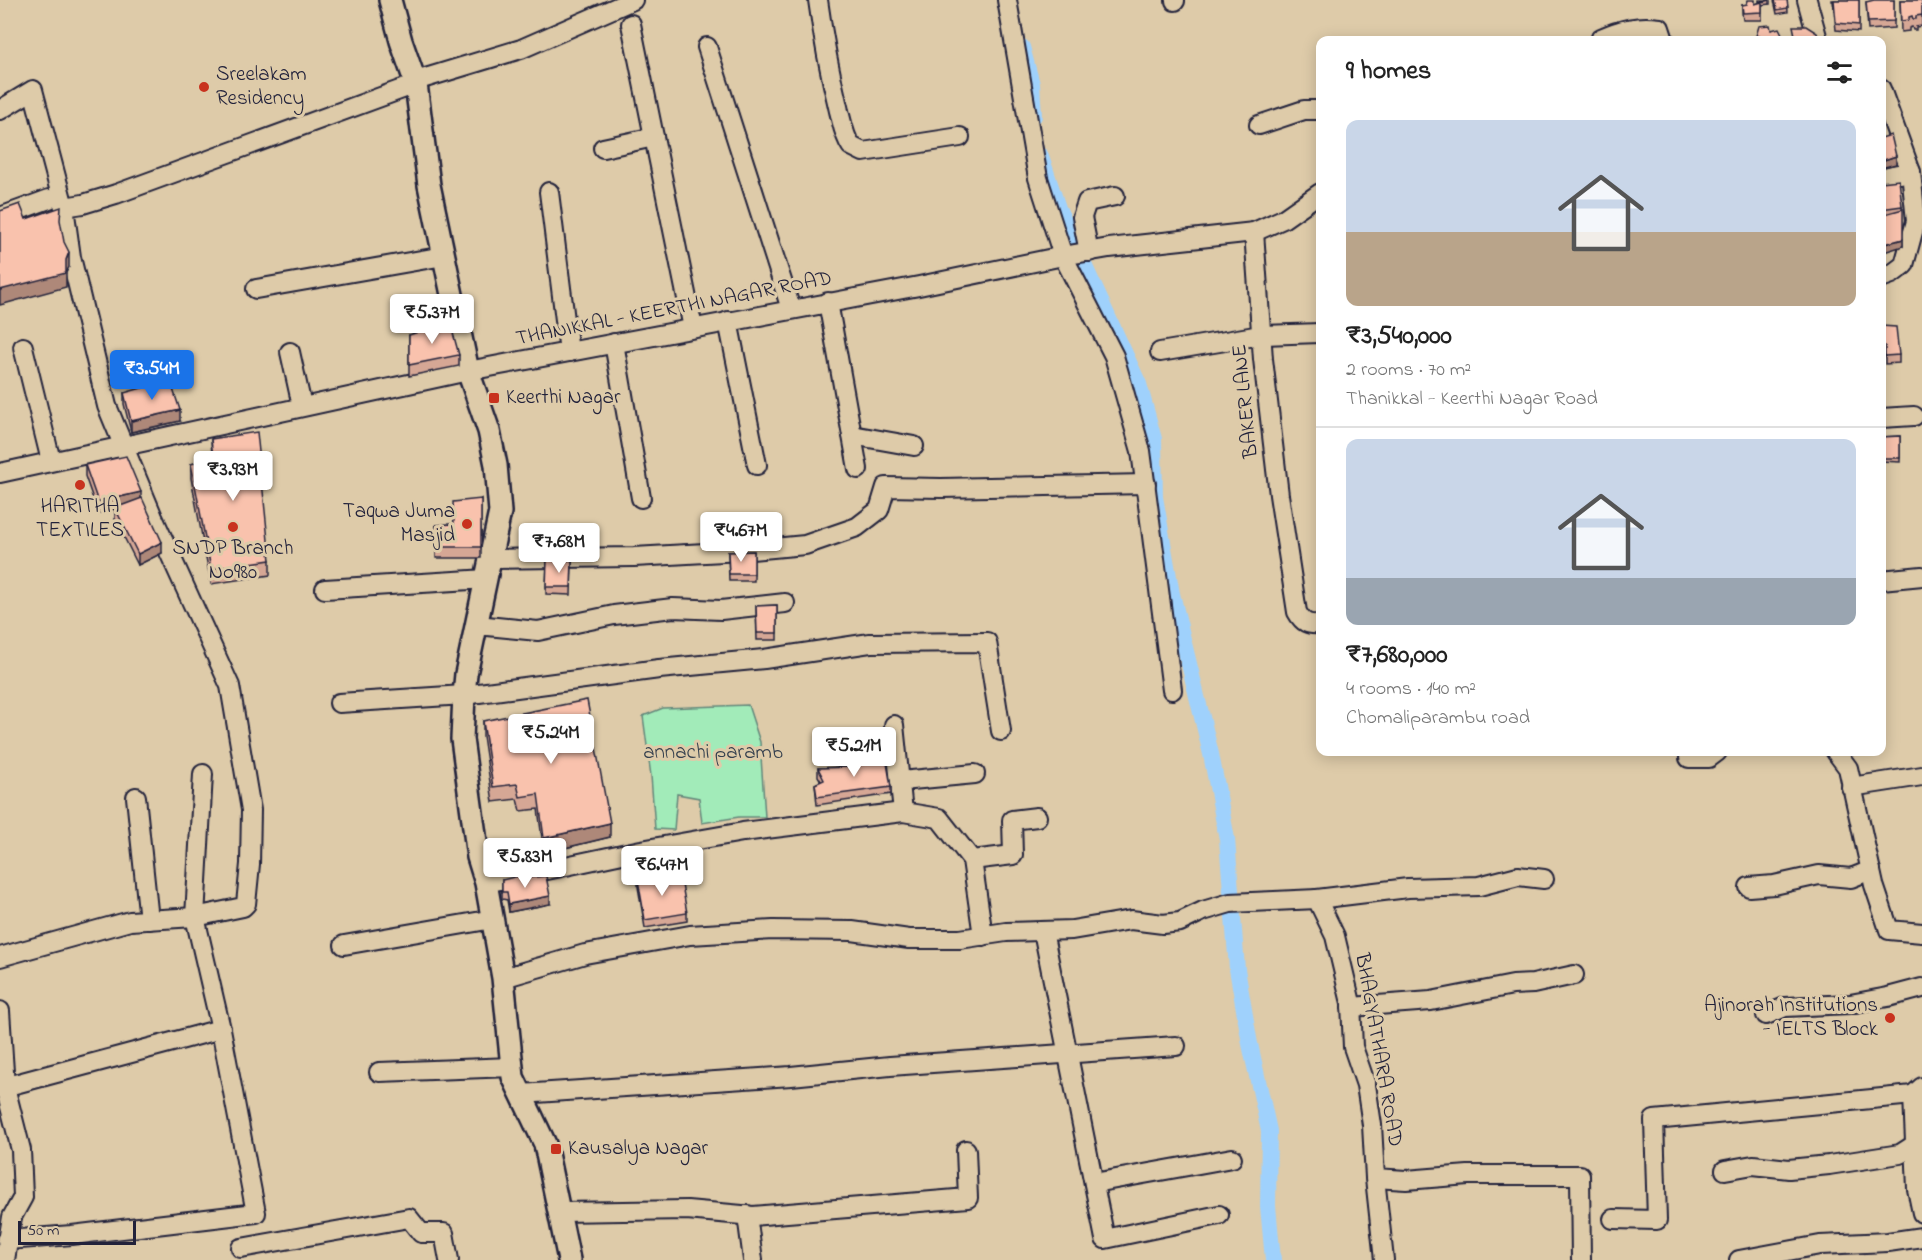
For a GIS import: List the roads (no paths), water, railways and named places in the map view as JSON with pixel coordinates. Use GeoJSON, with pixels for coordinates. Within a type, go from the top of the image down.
{"type":"FeatureCollection","features":[{"type":"Feature","properties":{"kind":"street"},"geometry":{"type":"LineString","coordinates":[[390,0],[416,84],[429,186],[468,371],[489,431],[496,465],[500,512],[464,695],[462,739],[478,857],[486,884],[503,978],[513,1077],[545,1144],[569,1260]]}},
{"type":"Feature","properties":{"kind":"street"},"geometry":{"type":"LineString","coordinates":[[0,217],[57,203],[83,204],[116,194],[422,80],[521,50],[633,0]]}},
{"type":"Feature","properties":{"kind":"street"},"geometry":{"type":"LineString","coordinates":[[818,0],[832,83],[845,133],[851,146],[863,152],[960,137]]}},
{"type":"Feature","properties":{"kind":"street"},"geometry":{"type":"LineString","coordinates":[[1007,0],[1038,178],[1076,254],[1114,356],[1141,450],[1172,690]]}},
{"type":"Feature","properties":{"kind":"street"},"geometry":{"type":"LineString","coordinates":[[1807,0],[1817,36]]}},
{"type":"Feature","properties":{"kind":"street"},"geometry":{"type":"LineString","coordinates":[[631,24],[693,328]]}},
{"type":"Feature","properties":{"kind":"street"},"geometry":{"type":"LineString","coordinates":[[1605,36],[1621,29],[1647,26],[1660,28],[1663,36]]}},
{"type":"Feature","properties":{"kind":"street"},"geometry":{"type":"LineString","coordinates":[[707,47],[791,309]]}},
{"type":"Feature","properties":{"kind":"street"},"geometry":{"type":"LineString","coordinates":[[0,110],[33,90],[57,203],[107,406],[153,517],[230,686],[251,810],[250,864],[245,906],[195,917],[117,923],[0,957]]}},
{"type":"Feature","properties":{"kind":"street"},"geometry":{"type":"LineString","coordinates":[[1886,103],[1911,172],[1916,221],[1904,265],[1886,276]]}},
{"type":"Feature","properties":{"kind":"street"},"geometry":{"type":"LineString","coordinates":[[1259,125],[1304,110],[1316,110]]}},
{"type":"Feature","properties":{"kind":"street"},"geometry":{"type":"LineString","coordinates":[[603,148],[654,137]]}},
{"type":"Feature","properties":{"kind":"street"},"geometry":{"type":"LineString","coordinates":[[1886,176],[1911,172]]}},
{"type":"Feature","properties":{"kind":"street"},"geometry":{"type":"LineString","coordinates":[[549,192],[569,352]]}},
{"type":"Feature","properties":{"kind":"street"},"geometry":{"type":"LineString","coordinates":[[1076,254],[1086,202],[1115,196]]}},
{"type":"Feature","properties":{"kind":"street"},"geometry":{"type":"LineString","coordinates":[[1254,232],[1283,219],[1316,196]]}},
{"type":"Feature","properties":{"kind":"street","name":"THANIKKAL - KEERTHI NAGAR ROAD"},"geometry":{"type":"LineString","coordinates":[[0,472],[468,371],[1076,254],[1109,248],[1254,232]]}},
{"type":"Feature","properties":{"kind":"street","name":"BAKER LANE"},"geometry":{"type":"LineString","coordinates":[[1254,232],[1261,335],[1279,495],[1297,612],[1301,620],[1308,625],[1316,624]]}},
{"type":"Feature","properties":{"kind":"street"},"geometry":{"type":"LineString","coordinates":[[256,289],[444,256]]}},
{"type":"Feature","properties":{"kind":"street"},"geometry":{"type":"LineString","coordinates":[[828,302],[858,469]]}},
{"type":"Feature","properties":{"kind":"street"},"geometry":{"type":"LineString","coordinates":[[728,321],[757,465]]}},
{"type":"Feature","properties":{"kind":"street"},"geometry":{"type":"LineString","coordinates":[[1160,352],[1261,335],[1316,333]]}},
{"type":"Feature","properties":{"kind":"street"},"geometry":{"type":"LineString","coordinates":[[614,343],[640,498]]}},
{"type":"Feature","properties":{"kind":"street"},"geometry":{"type":"LineString","coordinates":[[23,347],[51,461]]}},
{"type":"Feature","properties":{"kind":"street"},"geometry":{"type":"LineString","coordinates":[[290,352],[302,406]]}},
{"type":"Feature","properties":{"kind":"street"},"geometry":{"type":"LineString","coordinates":[[1886,418],[1914,416]]}},
{"type":"Feature","properties":{"kind":"street"},"geometry":{"type":"LineString","coordinates":[[852,435],[914,446]]}},
{"type":"Feature","properties":{"kind":"street"},"geometry":{"type":"LineString","coordinates":[[325,590],[489,569],[634,556],[741,551],[805,545],[857,527],[879,510],[886,487],[1146,484]]}},
{"type":"Feature","properties":{"kind":"street"},"geometry":{"type":"LineString","coordinates":[[1886,580],[1922,576]]}},
{"type":"Feature","properties":{"kind":"street"},"geometry":{"type":"LineString","coordinates":[[477,626],[538,631],[637,612],[673,608],[721,610],[785,603]]}},
{"type":"Feature","properties":{"kind":"street"},"geometry":{"type":"LineString","coordinates":[[339,703],[464,695],[626,673],[764,659],[870,643],[987,642],[1001,731]]}},
{"type":"Feature","properties":{"kind":"street"},"geometry":{"type":"LineString","coordinates":[[894,725],[903,812]]}},
{"type":"Feature","properties":{"kind":"street"},"geometry":{"type":"LineString","coordinates":[[1689,758],[1712,756]]}},
{"type":"Feature","properties":{"kind":"street"},"geometry":{"type":"LineString","coordinates":[[1839,756],[1848,768],[1871,870],[1889,930],[1922,933]]}},
{"type":"Feature","properties":{"kind":"street"},"geometry":{"type":"LineString","coordinates":[[8,1240],[72,1235],[256,1213],[221,1029],[195,917],[203,774]]}},
{"type":"Feature","properties":{"kind":"street"},"geometry":{"type":"LineString","coordinates":[[901,781],[975,774]]}},
{"type":"Feature","properties":{"kind":"street"},"geometry":{"type":"LineString","coordinates":[[1851,787],[1922,776]]}},
{"type":"Feature","properties":{"kind":"street"},"geometry":{"type":"LineString","coordinates":[[136,797],[148,920]]}},
{"type":"Feature","properties":{"kind":"street"},"geometry":{"type":"LineString","coordinates":[[486,884],[652,848],[754,831],[903,812],[939,818],[972,860],[983,936]]}},
{"type":"Feature","properties":{"kind":"street"},"geometry":{"type":"LineString","coordinates":[[972,860],[1013,855],[1012,820],[1037,817]]}},
{"type":"Feature","properties":{"kind":"street"},"geometry":{"type":"LineString","coordinates":[[1749,887],[1774,885],[1819,875],[1851,878],[1871,870]]}},
{"type":"Feature","properties":{"kind":"street"},"geometry":{"type":"LineString","coordinates":[[503,978],[585,954],[690,935],[773,930],[852,931],[909,939],[960,939],[1006,932],[1072,930],[1131,920],[1163,924],[1180,922],[1203,911],[1230,903],[1317,899],[1408,888],[1479,886],[1518,876],[1544,879]]}},
{"type":"Feature","properties":{"kind":"street","name":"BHAGYATHARA ROAD"},"geometry":{"type":"LineString","coordinates":[[1317,899],[1335,936],[1351,1008],[1353,1047],[1366,1085],[1372,1125],[1384,1260]]}},
{"type":"Feature","properties":{"kind":"street"},"geometry":{"type":"LineString","coordinates":[[344,945],[492,919]]}},
{"type":"Feature","properties":{"kind":"street"},"geometry":{"type":"LineString","coordinates":[[1043,931],[1105,1239],[1219,1215]]}},
{"type":"Feature","properties":{"kind":"street"},"geometry":{"type":"LineString","coordinates":[[1351,1008],[1431,1002],[1513,984],[1533,984],[1574,975]]}},
{"type":"Feature","properties":{"kind":"street"},"geometry":{"type":"LineString","coordinates":[[1766,1015],[1785,1007],[1850,1004],[1922,988]]}},
{"type":"Feature","properties":{"kind":"street"},"geometry":{"type":"LineString","coordinates":[[0,1011],[3,1087],[21,1150],[23,1197],[12,1217],[5,1260]]}},
{"type":"Feature","properties":{"kind":"street"},"geometry":{"type":"LineString","coordinates":[[3,1087],[221,1029]]}},
{"type":"Feature","properties":{"kind":"street"},"geometry":{"type":"LineString","coordinates":[[521,1094],[1176,1046]]}},
{"type":"Feature","properties":{"kind":"street"},"geometry":{"type":"LineString","coordinates":[[379,1072],[512,1067]]}},
{"type":"Feature","properties":{"kind":"street"},"geometry":{"type":"LineString","coordinates":[[1613,1219],[1657,1220],[1654,1120],[1917,1091],[1914,1145],[1917,1189],[1922,1213]]}},
{"type":"Feature","properties":{"kind":"street"},"geometry":{"type":"LineString","coordinates":[[1725,1170],[1753,1166],[1790,1169],[1829,1166],[1900,1154],[1914,1145]]}},
{"type":"Feature","properties":{"kind":"street"},"geometry":{"type":"LineString","coordinates":[[560,1212],[687,1210],[747,1215],[968,1198],[966,1150]]}},
{"type":"Feature","properties":{"kind":"street"},"geometry":{"type":"LineString","coordinates":[[1094,1183],[1233,1158]]}},
{"type":"Feature","properties":{"kind":"street"},"geometry":{"type":"LineString","coordinates":[[1375,1178],[1406,1180],[1477,1175],[1580,1175],[1581,1260]]}},
{"type":"Feature","properties":{"kind":"street"},"geometry":{"type":"LineString","coordinates":[[747,1215],[753,1260]]}},
{"type":"Feature","properties":{"kind":"street"},"geometry":{"type":"LineString","coordinates":[[234,1216],[242,1254],[409,1218],[421,1233],[444,1233],[449,1260]]}},
{"type":"Feature","properties":{"kind":"street"},"geometry":{"type":"LineString","coordinates":[[1739,1260],[1820,1245],[1888,1242],[1922,1237]]}},
{"type":"Feature","properties":{"kind":"waterway"},"geometry":{"type":"LineString","coordinates":[[1022,47],[1032,84],[1034,116]]}},
{"type":"Feature","properties":{"kind":"waterway"},"geometry":{"type":"LineString","coordinates":[[1041,156],[1058,208],[1139,384],[1154,439],[1155,497],[1172,594],[1211,754],[1227,839],[1237,969],[1269,1131],[1268,1206],[1273,1260]]}},
{"type":"Feature","properties":{"kind":"place","name":"Sreelakam Residency"},"geometry":{"type":"Point","coordinates":[204,87]}},
{"type":"Feature","properties":{"kind":"place","name":"Keerthi Nagar"},"geometry":{"type":"Point","coordinates":[494,398]}},
{"type":"Feature","properties":{"kind":"place","name":"HARITHA TEXTILES"},"geometry":{"type":"Point","coordinates":[80,485]}},
{"type":"Feature","properties":{"kind":"place","name":"Taqwa Juma Masjid"},"geometry":{"type":"Point","coordinates":[467,524]}},
{"type":"Feature","properties":{"kind":"place","name":"SNDP Branch No980"},"geometry":{"type":"Point","coordinates":[233,527]}},
{"type":"Feature","properties":{"kind":"place","name":"Ajinorah Institutions - IELTS Block"},"geometry":{"type":"Point","coordinates":[1890,1018]}},
{"type":"Feature","properties":{"kind":"place","name":"Kausalya Nagar"},"geometry":{"type":"Point","coordinates":[556,1149]}},
{"type":"Feature","properties":{"kind":"park label","name":"annachi paramb"},"geometry":{"type":"Point","coordinates":[713,753]}}]}
